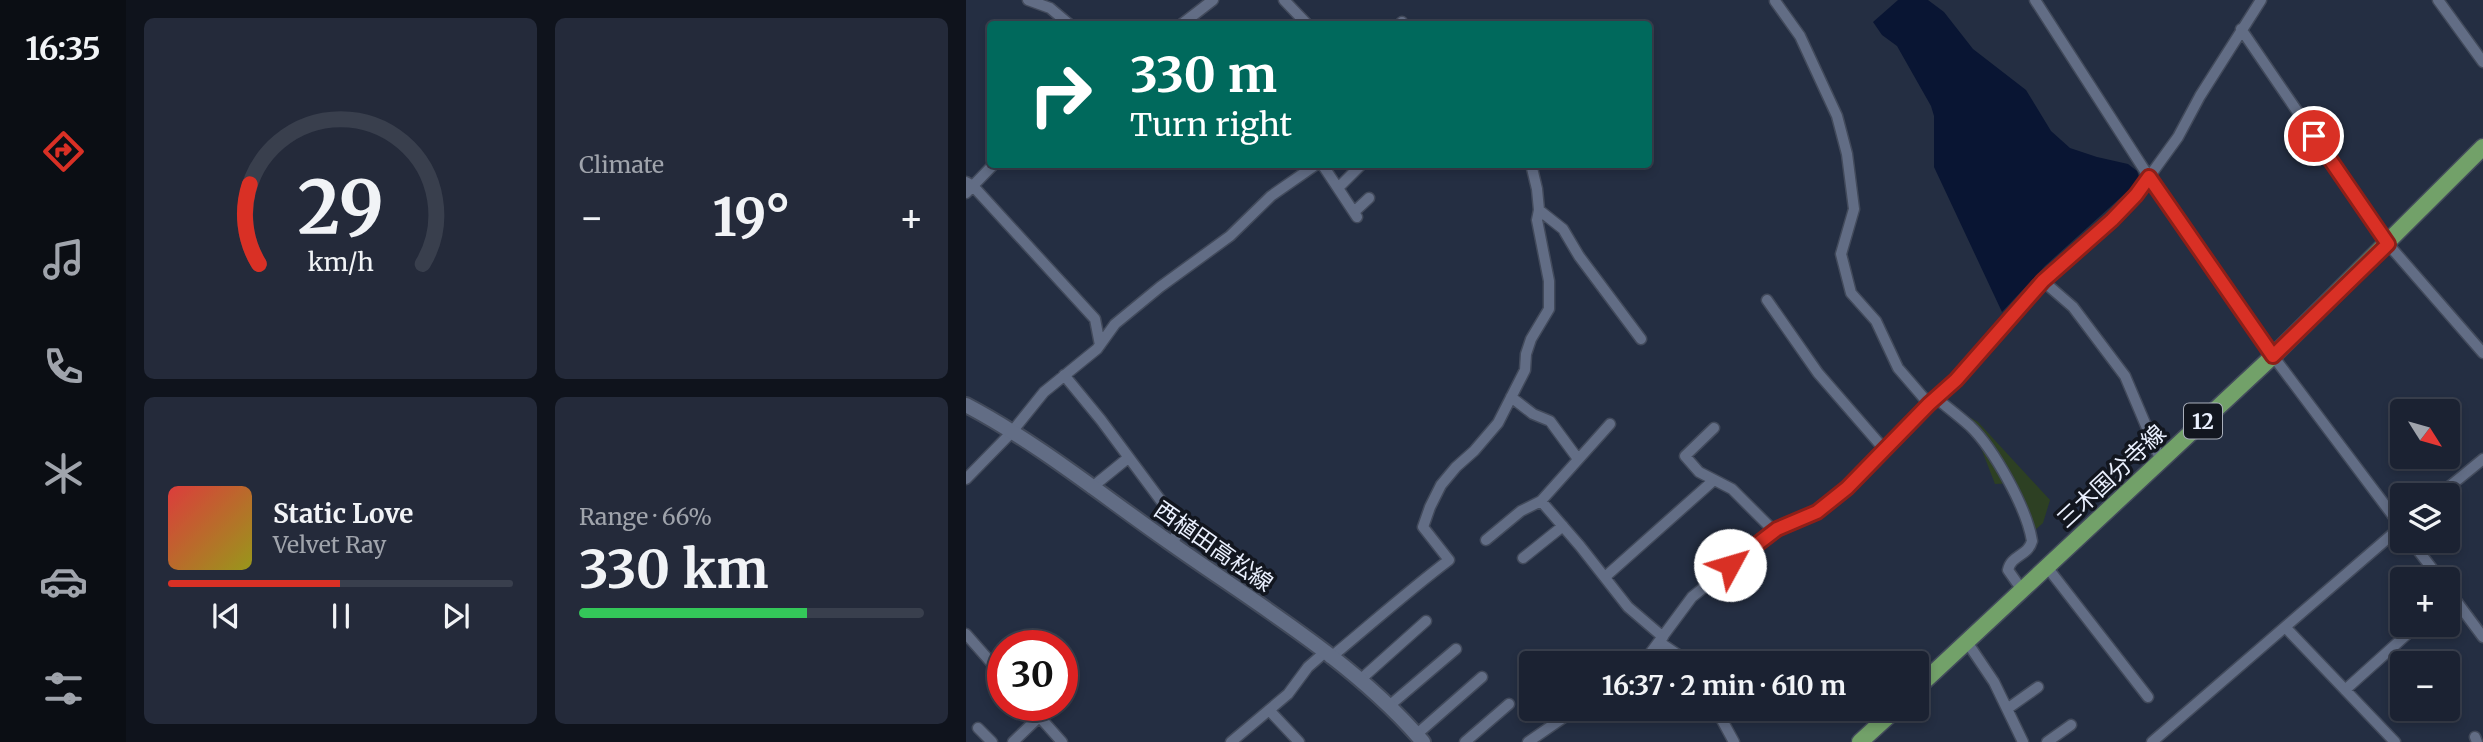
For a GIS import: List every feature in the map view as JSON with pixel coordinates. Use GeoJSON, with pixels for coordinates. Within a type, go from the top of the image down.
{"type":"FeatureCollection","features":[{"type":"Feature","properties":{"kind":"main road","name":"三木国分寺線"},"geometry":{"type":"LineString","coordinates":[[1929,677],[2273,356],[2483,147]]}},
{"type":"Feature","properties":{"kind":"main road","name":"西植田高松線"},"geometry":{"type":"LineString","coordinates":[[966,405],[1091,488],[1327,655],[1360,680],[1420,738]]}},
{"type":"Feature","properties":{"kind":"main road"},"geometry":{"type":"LineString","coordinates":[[1860,742],[1882,721]]}},
{"type":"Feature","properties":{"kind":"street"},"geometry":{"type":"LineString","coordinates":[[1028,0],[1050,8],[1065,21]]}},
{"type":"Feature","properties":{"kind":"street"},"geometry":{"type":"LineString","coordinates":[[1186,21],[1213,0]]}},
{"type":"Feature","properties":{"kind":"street"},"geometry":{"type":"LineString","coordinates":[[1284,0],[1304,21]]}},
{"type":"Feature","properties":{"kind":"street"},"geometry":{"type":"LineString","coordinates":[[2035,0],[2149,177],[2273,356],[2390,511]]}},
{"type":"Feature","properties":{"kind":"street"},"geometry":{"type":"LineString","coordinates":[[1652,651],[1692,597],[1774,531],[1817,512],[1847,488],[1956,380],[2043,281],[2136,195],[2178,137],[2200,96],[2261,0]]}},
{"type":"Feature","properties":{"kind":"street"},"geometry":{"type":"LineString","coordinates":[[2438,0],[2483,62]]}},
{"type":"Feature","properties":{"kind":"street"},"geometry":{"type":"LineString","coordinates":[[1775,1],[1800,36],[1837,116],[1847,154],[1854,209],[1841,254],[1851,293],[1876,321],[1898,368],[1933,401],[1971,427],[1988,448],[2022,508],[2032,541],[2026,553],[2009,564],[2008,570],[2022,590]]}},
{"type":"Feature","properties":{"kind":"street"},"geometry":{"type":"LineString","coordinates":[[2241,29],[2388,244],[2483,353]]}},
{"type":"Feature","properties":{"kind":"street"},"geometry":{"type":"LineString","coordinates":[[990,168],[968,187],[1095,319],[1115,324]]}},
{"type":"Feature","properties":{"kind":"street"},"geometry":{"type":"LineString","coordinates":[[966,479],[1011,433],[1044,392],[1100,345],[1115,324],[1230,236],[1271,196],[1314,168]]}},
{"type":"Feature","properties":{"kind":"street"},"geometry":{"type":"LineString","coordinates":[[1323,168],[1355,215],[1369,198]]}},
{"type":"Feature","properties":{"kind":"street"},"geometry":{"type":"LineString","coordinates":[[1338,188],[1358,168]]}},
{"type":"Feature","properties":{"kind":"street"},"geometry":{"type":"LineString","coordinates":[[1231,742],[1288,694],[1308,667],[1391,608],[1405,593],[1449,561],[1423,527],[1430,507],[1441,485],[1455,467],[1474,451],[1498,423],[1525,370],[1531,339],[1549,309],[1549,281],[1537,220],[1539,210],[1532,168]]}},
{"type":"Feature","properties":{"kind":"street"},"geometry":{"type":"LineString","coordinates":[[1539,210],[1563,229],[1579,256],[1641,339]]}},
{"type":"Feature","properties":{"kind":"street"},"geometry":{"type":"LineString","coordinates":[[2043,281],[2073,307],[2125,376],[2161,461]]}},
{"type":"Feature","properties":{"kind":"street"},"geometry":{"type":"LineString","coordinates":[[1767,300],[1818,373],[1884,449]]}},
{"type":"Feature","properties":{"kind":"street"},"geometry":{"type":"LineString","coordinates":[[1095,319],[1100,345]]}},
{"type":"Feature","properties":{"kind":"street"},"geometry":{"type":"LineString","coordinates":[[1063,375],[1101,420],[1179,525],[1173,545]]}},
{"type":"Feature","properties":{"kind":"street"},"geometry":{"type":"LineString","coordinates":[[1511,397],[1533,414],[1550,421],[1578,459]]}},
{"type":"Feature","properties":{"kind":"street"},"geometry":{"type":"LineString","coordinates":[[1486,540],[1521,511],[1541,501],[1610,424]]}},
{"type":"Feature","properties":{"kind":"street"},"geometry":{"type":"LineString","coordinates":[[1714,428],[1685,456],[1699,472],[1732,489],[1774,531]]}},
{"type":"Feature","properties":{"kind":"street"},"geometry":{"type":"LineString","coordinates":[[1091,488],[1128,458]]}},
{"type":"Feature","properties":{"kind":"street"},"geometry":{"type":"LineString","coordinates":[[2453,483],[2483,458]]}},
{"type":"Feature","properties":{"kind":"street"},"geometry":{"type":"LineString","coordinates":[[1605,578],[1714,480]]}},
{"type":"Feature","properties":{"kind":"street"},"geometry":{"type":"LineString","coordinates":[[1541,501],[1628,607],[1676,651]]}},
{"type":"Feature","properties":{"kind":"street"},"geometry":{"type":"LineString","coordinates":[[1523,558],[1563,526]]}},
{"type":"Feature","properties":{"kind":"street"},"geometry":{"type":"LineString","coordinates":[[2152,742],[2390,537]]}},
{"type":"Feature","properties":{"kind":"street"},"geometry":{"type":"LineString","coordinates":[[2420,553],[2431,567]]}},
{"type":"Feature","properties":{"kind":"street"},"geometry":{"type":"LineString","coordinates":[[2047,567],[2148,697]]}},
{"type":"Feature","properties":{"kind":"street"},"geometry":{"type":"LineString","coordinates":[[2460,606],[2483,637]]}},
{"type":"Feature","properties":{"kind":"street"},"geometry":{"type":"LineString","coordinates":[[1360,680],[1426,621]]}},
{"type":"Feature","properties":{"kind":"street"},"geometry":{"type":"LineString","coordinates":[[2286,628],[2395,742]]}},
{"type":"Feature","properties":{"kind":"street"},"geometry":{"type":"LineString","coordinates":[[966,634],[987,658]]}},
{"type":"Feature","properties":{"kind":"street"},"geometry":{"type":"LineString","coordinates":[[2345,690],[2404,637]]}},
{"type":"Feature","properties":{"kind":"street"},"geometry":{"type":"LineString","coordinates":[[1967,642],[1994,682],[2023,742]]}},
{"type":"Feature","properties":{"kind":"street"},"geometry":{"type":"LineString","coordinates":[[1389,706],[1456,649]]}},
{"type":"Feature","properties":{"kind":"street"},"geometry":{"type":"LineString","coordinates":[[1420,738],[1482,677]]}},
{"type":"Feature","properties":{"kind":"street"},"geometry":{"type":"LineString","coordinates":[[2007,709],[2038,687]]}},
{"type":"Feature","properties":{"kind":"street"},"geometry":{"type":"LineString","coordinates":[[1465,742],[1509,704]]}},
{"type":"Feature","properties":{"kind":"street"},"geometry":{"type":"LineString","coordinates":[[1269,710],[1299,742]]}},
{"type":"Feature","properties":{"kind":"street"},"geometry":{"type":"LineString","coordinates":[[1013,742],[1035,721]]}},
{"type":"Feature","properties":{"kind":"street"},"geometry":{"type":"LineString","coordinates":[[1043,721],[1062,742]]}},
{"type":"Feature","properties":{"kind":"street"},"geometry":{"type":"LineString","coordinates":[[1528,742],[1559,721]]}},
{"type":"Feature","properties":{"kind":"street"},"geometry":{"type":"LineString","coordinates":[[1723,721],[1734,742]]}},
{"type":"Feature","properties":{"kind":"street"},"geometry":{"type":"LineString","coordinates":[[2048,742],[2071,725]]}},
{"type":"Feature","properties":{"kind":"street"},"geometry":{"type":"LineString","coordinates":[[978,728],[992,742]]}},
{"type":"Feature","properties":{"kind":"green space"},"geometry":{"type":"Polygon","coordinates":[[[1950,406],[1978,422],[2050,500],[2043,523],[2034,531],[2013,483],[1995,484],[1978,440],[1960,424],[1950,406]]]}},
{"type":"Feature","properties":{"kind":"water"},"geometry":{"type":"Polygon","coordinates":[[[1898,0],[1928,0],[1944,12],[1973,49],[2026,90],[2051,131],[2070,148],[2128,164],[2137,171],[2140,180],[2045,266],[2002,312],[1934,167],[1934,116],[1931,106],[1897,46],[1882,35],[1873,22],[1898,0]]]}},
{"type":"Feature","properties":{"kind":"route"},"geometry":{"type":"LineString","coordinates":[[1730,565],[1777,529],[1817,512],[1847,488],[1956,380],[2043,281],[2112,220],[2149,177],[2273,356],[2388,244],[2314,136]]}}]}
